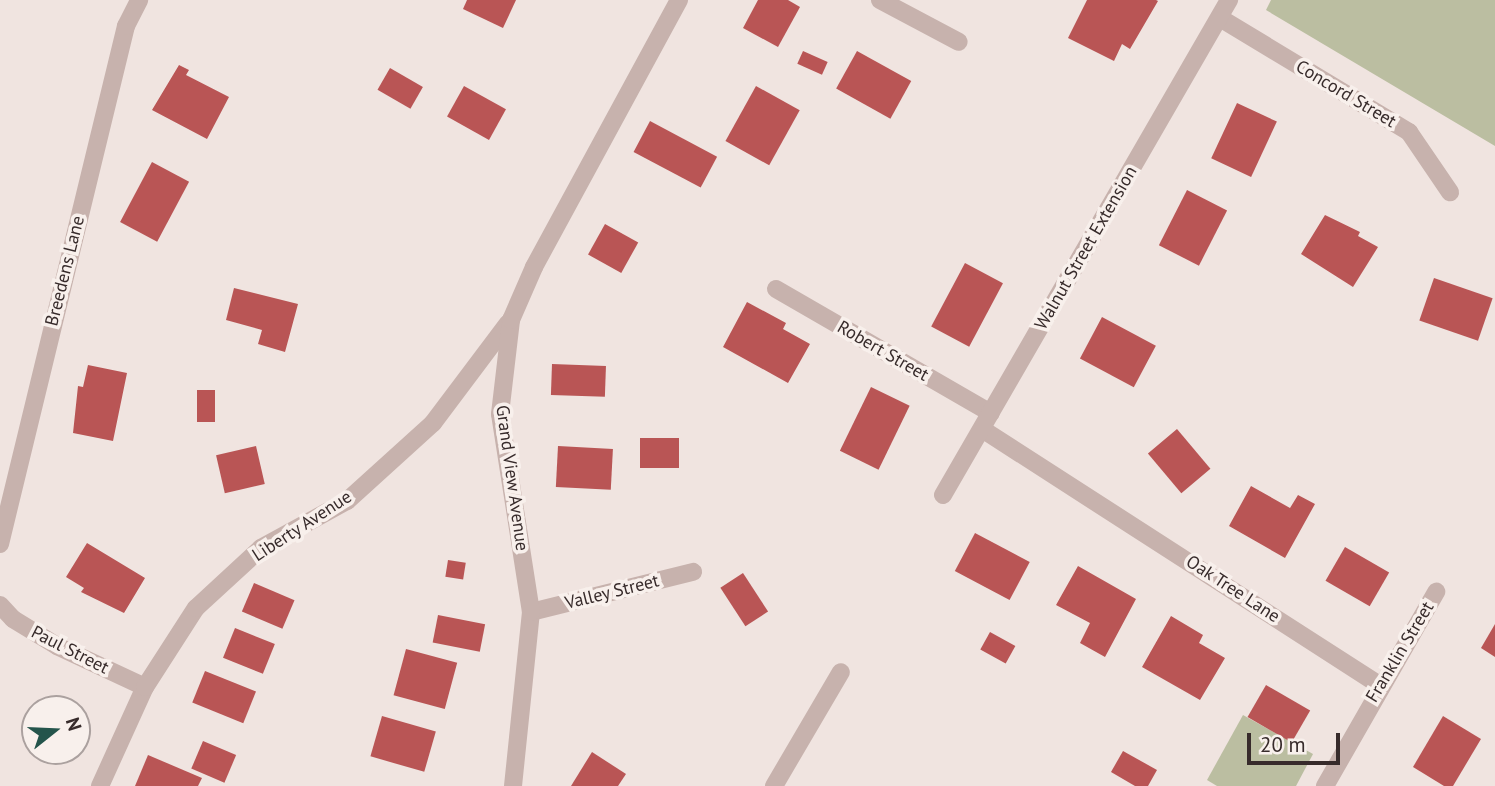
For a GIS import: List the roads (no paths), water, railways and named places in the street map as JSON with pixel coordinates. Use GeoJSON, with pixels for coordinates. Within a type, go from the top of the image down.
{"type":"FeatureCollection","features":[{"type":"Feature","properties":{"kind":"street","name":"Breedens Lane"},"geometry":{"type":"LineString","coordinates":[[0,544],[126,26],[139,0]]}},
{"type":"Feature","properties":{"kind":"street","name":"Grand View Avenue"},"geometry":{"type":"LineString","coordinates":[[513,786],[531,612],[500,414],[510,320],[534,267],[679,0]]}},
{"type":"Feature","properties":{"kind":"street"},"geometry":{"type":"LineString","coordinates":[[880,0],[959,41]]}},
{"type":"Feature","properties":{"kind":"street","name":"Walnut Street Extension"},"geometry":{"type":"LineString","coordinates":[[943,495],[1229,0]]}},
{"type":"Feature","properties":{"kind":"street","name":"Concord Street"},"geometry":{"type":"LineString","coordinates":[[1220,18],[1409,132],[1450,192]]}},
{"type":"Feature","properties":{"kind":"street","name":"Robert Street"},"geometry":{"type":"LineString","coordinates":[[776,289],[986,421],[1026,457]]}},
{"type":"Feature","properties":{"kind":"street","name":"Liberty Avenue"},"geometry":{"type":"LineString","coordinates":[[100,786],[145,687],[196,608],[261,548],[347,500],[423,432],[510,320]]}},
{"type":"Feature","properties":{"kind":"street","name":"Oak Tree Lane"},"geometry":{"type":"LineString","coordinates":[[1026,457],[1088,494],[1379,685]]}},
{"type":"Feature","properties":{"kind":"street","name":"Valley Street"},"geometry":{"type":"LineString","coordinates":[[531,612],[693,572]]}},
{"type":"Feature","properties":{"kind":"street","name":"Franklin Street"},"geometry":{"type":"LineString","coordinates":[[1325,786],[1379,685],[1436,592]]}},
{"type":"Feature","properties":{"kind":"street","name":"Paul Street"},"geometry":{"type":"LineString","coordinates":[[0,606],[13,619],[57,646],[145,687]]}},
{"type":"Feature","properties":{"kind":"street"},"geometry":{"type":"LineString","coordinates":[[774,786],[841,672]]}}]}
